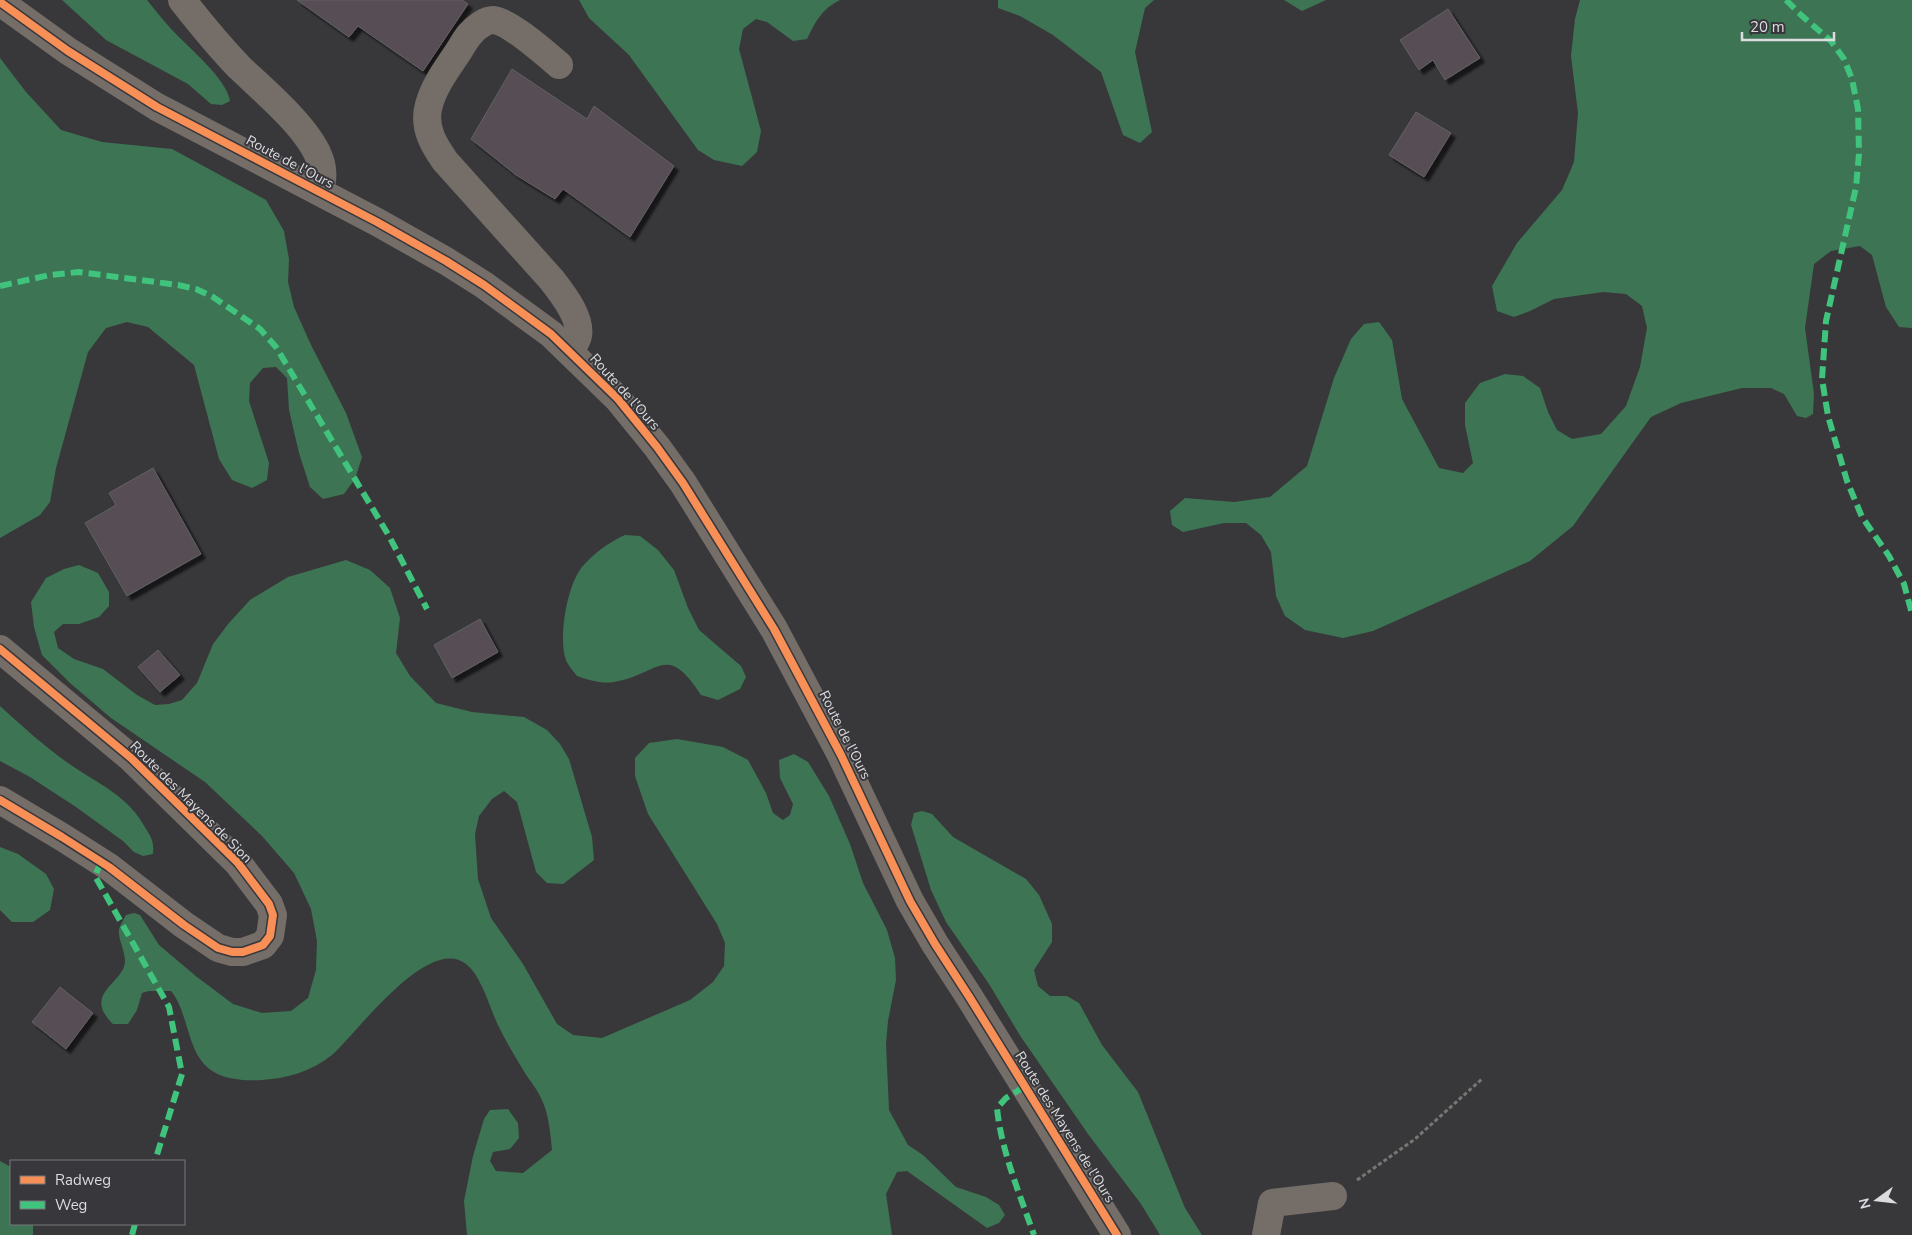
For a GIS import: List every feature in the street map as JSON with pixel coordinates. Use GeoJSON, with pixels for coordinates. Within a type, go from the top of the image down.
{"type":"FeatureCollection","features":[{"type":"Feature","properties":{"kind":"street"},"geometry":{"type":"LineString","coordinates":[[182,0],[222,49],[304,132],[318,154],[322,166],[323,176],[320,192]]}},
{"type":"Feature","properties":{"kind":"street","name":"Route de l'Ours"},"geometry":{"type":"LineString","coordinates":[[0,2],[68,52],[125,88],[181,120],[377,222],[446,261],[508,302],[568,350],[618,399],[657,447],[703,513],[796,668],[842,755],[910,901],[991,1033]]}},
{"type":"Feature","properties":{"kind":"street"},"geometry":{"type":"LineString","coordinates":[[559,64],[503,23],[493,20],[483,23],[471,32],[435,88],[428,109],[427,122],[431,139],[445,161],[551,279],[566,299],[580,328],[577,341],[568,350]]}},
{"type":"Feature","properties":{"kind":"street","name":"Route des Mayens de Sion"},"geometry":{"type":"LineString","coordinates":[[0,649],[132,758],[238,863],[269,904],[273,915],[270,936],[263,944],[243,952],[232,952],[218,948],[191,930],[109,867],[0,800]]}},
{"type":"Feature","properties":{"kind":"street","name":"Route des Mayens de l'Ours"},"geometry":{"type":"LineString","coordinates":[[991,1033],[1116,1235]]}},
{"type":"Feature","properties":{"kind":"street"},"geometry":{"type":"LineString","coordinates":[[1266,1235],[1272,1204],[1334,1196]]}},
{"type":"Feature","properties":{"kind":"path"},"geometry":{"type":"LineString","coordinates":[[1334,1196],[1415,1139],[1483,1078]]}},
{"type":"Feature","properties":{"kind":"green space"},"geometry":{"type":"Polygon","coordinates":[[[62,0],[147,0],[172,30],[215,73],[227,92],[230,101],[222,105],[211,104],[188,84],[106,40],[62,0]]]}},
{"type":"Feature","properties":{"kind":"green space"},"geometry":{"type":"Polygon","coordinates":[[[579,0],[840,0],[820,16],[807,39],[793,41],[767,22],[756,19],[743,29],[739,49],[761,131],[757,152],[742,166],[714,160],[698,150],[629,55],[589,18],[579,0]]]}},
{"type":"Feature","properties":{"kind":"green space"},"geometry":{"type":"Polygon","coordinates":[[[998,0],[1154,0],[1145,8],[1135,52],[1152,132],[1140,143],[1123,135],[1101,72],[1053,35],[1020,16],[998,8],[998,0]]]}},
{"type":"Feature","properties":{"kind":"green space"},"geometry":{"type":"Polygon","coordinates":[[[1284,0],[1326,0],[1302,11],[1284,0]]]}},
{"type":"Feature","properties":{"kind":"green space"},"geometry":{"type":"Polygon","coordinates":[[[1580,0],[1912,0],[1912,328],[1899,327],[1886,307],[1872,255],[1860,246],[1831,251],[1814,264],[1805,328],[1814,394],[1813,414],[1806,418],[1797,416],[1784,394],[1771,388],[1742,388],[1681,403],[1651,417],[1573,526],[1530,561],[1373,631],[1343,638],[1305,630],[1285,616],[1276,596],[1271,552],[1261,535],[1246,523],[1224,523],[1183,532],[1172,525],[1170,511],[1185,498],[1234,502],[1270,497],[1307,466],[1334,378],[1351,339],[1364,324],[1379,322],[1392,340],[1402,399],[1439,468],[1463,473],[1473,463],[1465,425],[1465,403],[1480,383],[1505,374],[1523,376],[1540,388],[1548,412],[1557,430],[1572,439],[1601,434],[1626,406],[1640,367],[1647,328],[1642,306],[1626,294],[1603,292],[1554,299],[1514,317],[1497,311],[1492,286],[1517,243],[1562,190],[1574,162],[1578,113],[1571,56],[1575,19],[1580,0]]]}},
{"type":"Feature","properties":{"kind":"green space"},"geometry":{"type":"Polygon","coordinates":[[[0,58],[26,92],[61,130],[102,142],[172,149],[266,200],[284,231],[289,259],[288,282],[294,307],[346,413],[362,457],[355,479],[344,494],[323,499],[310,487],[299,453],[289,410],[287,378],[276,367],[263,368],[250,383],[249,401],[269,463],[267,480],[252,488],[232,480],[219,459],[194,365],[148,327],[127,322],[106,328],[88,352],[56,468],[50,502],[40,515],[0,538],[0,58]]]}},
{"type":"Feature","properties":{"kind":"green space"},"geometry":{"type":"Polygon","coordinates":[[[625,535],[640,536],[658,550],[674,570],[688,608],[699,630],[741,666],[746,677],[740,689],[718,700],[701,695],[679,669],[670,665],[662,665],[630,678],[614,682],[595,681],[577,676],[567,662],[563,647],[564,623],[572,586],[582,567],[591,558],[607,545],[625,535]]]}},
{"type":"Feature","properties":{"kind":"green space"},"geometry":{"type":"Polygon","coordinates":[[[346,560],[370,570],[390,588],[400,618],[396,653],[410,676],[436,703],[472,712],[524,717],[547,730],[560,744],[569,759],[592,837],[594,860],[563,884],[547,883],[536,872],[517,802],[504,791],[492,799],[479,816],[475,834],[478,879],[491,918],[523,964],[557,1024],[573,1035],[602,1038],[690,1000],[713,982],[724,966],[725,943],[717,924],[648,814],[635,776],[635,758],[649,743],[677,739],[723,747],[748,760],[766,793],[773,813],[783,820],[790,815],[793,804],[780,778],[779,760],[794,754],[808,762],[829,796],[850,844],[863,883],[887,930],[895,958],[896,980],[888,1021],[886,1044],[889,1110],[908,1145],[923,1155],[956,1187],[986,1197],[999,1205],[1005,1215],[999,1223],[987,1228],[907,1171],[897,1172],[886,1194],[892,1235],[467,1235],[464,1201],[473,1156],[484,1119],[490,1110],[508,1109],[518,1123],[519,1138],[510,1149],[493,1152],[490,1161],[496,1171],[523,1173],[552,1150],[546,1110],[538,1091],[503,1036],[476,975],[466,964],[450,958],[433,962],[413,974],[394,990],[343,1044],[324,1061],[307,1070],[281,1078],[244,1080],[231,1078],[219,1075],[205,1065],[198,1056],[182,1011],[171,991],[149,991],[142,993],[137,1010],[128,1024],[113,1024],[104,1013],[101,1004],[107,989],[123,969],[125,957],[119,930],[126,915],[134,913],[140,915],[159,945],[233,1004],[262,1013],[291,1011],[308,998],[316,970],[317,941],[311,909],[294,873],[262,836],[205,782],[111,718],[70,683],[42,655],[34,627],[31,602],[46,578],[64,569],[79,565],[98,573],[109,592],[109,606],[99,617],[79,624],[63,624],[54,632],[58,648],[74,659],[103,669],[137,695],[155,705],[169,704],[182,700],[197,683],[213,644],[250,600],[288,577],[346,560]]]}},
{"type":"Feature","properties":{"kind":"green space"},"geometry":{"type":"Polygon","coordinates":[[[0,706],[50,750],[112,791],[130,807],[139,817],[150,835],[153,844],[153,854],[143,856],[134,852],[123,841],[76,807],[30,777],[0,761],[0,706]]]}},
{"type":"Feature","properties":{"kind":"green space"},"geometry":{"type":"Polygon","coordinates":[[[922,811],[932,814],[953,837],[1026,879],[1039,895],[1052,924],[1052,942],[1034,970],[1038,986],[1050,996],[1067,996],[1079,1003],[1102,1045],[1138,1092],[1185,1208],[1202,1235],[1160,1235],[1141,1204],[1088,1134],[1021,1037],[989,984],[946,922],[931,890],[911,825],[914,813],[922,811]]]}},
{"type":"Feature","properties":{"kind":"green space"},"geometry":{"type":"Polygon","coordinates":[[[0,847],[18,854],[46,874],[54,889],[50,910],[33,922],[12,922],[0,910],[0,847]]]}},
{"type":"Feature","properties":{"kind":"green space"},"geometry":{"type":"Polygon","coordinates":[[[0,1161],[10,1166],[10,1225],[33,1225],[33,1235],[0,1235],[0,1161]]]}},
{"type":"Feature","properties":{"kind":"building"},"geometry":{"type":"Polygon","coordinates":[[[297,0],[462,0],[468,4],[423,71],[358,26],[349,37],[297,0]]]}},
{"type":"Feature","properties":{"kind":"building"},"geometry":{"type":"Polygon","coordinates":[[[1448,9],[1480,58],[1445,80],[1433,60],[1419,70],[1400,40],[1448,9]]]}},
{"type":"Feature","properties":{"kind":"building"},"geometry":{"type":"Polygon","coordinates":[[[512,69],[587,119],[594,106],[674,166],[630,237],[563,189],[555,199],[516,175],[471,139],[512,69]]]}},
{"type":"Feature","properties":{"kind":"building"},"geometry":{"type":"Polygon","coordinates":[[[1416,112],[1451,133],[1424,177],[1389,155],[1416,112]]]}},
{"type":"Feature","properties":{"kind":"building"},"geometry":{"type":"Polygon","coordinates":[[[153,468],[201,554],[127,596],[85,523],[116,505],[109,493],[153,468]]]}},
{"type":"Feature","properties":{"kind":"building"},"geometry":{"type":"Polygon","coordinates":[[[480,619],[498,652],[452,678],[434,645],[480,619]]]}},
{"type":"Feature","properties":{"kind":"building"},"geometry":{"type":"Polygon","coordinates":[[[158,650],[180,675],[160,692],[138,667],[158,650]]]}},
{"type":"Feature","properties":{"kind":"building"},"geometry":{"type":"Polygon","coordinates":[[[60,987],[93,1013],[66,1049],[32,1022],[60,987]]]}},
{"type":"Feature","properties":{"kind":"marked path"},"geometry":{"type":"LineString","coordinates":[[1786,0],[1831,41],[1844,59],[1852,79],[1858,109],[1859,154],[1856,187],[1826,321],[1822,379],[1828,416],[1847,481],[1862,517],[1889,556],[1904,584],[1912,614]]}},
{"type":"Feature","properties":{"kind":"marked path"},"geometry":{"type":"LineString","coordinates":[[0,286],[50,275],[79,272],[178,285],[196,289],[213,297],[260,329],[276,347],[389,536],[427,609]]}},
{"type":"Feature","properties":{"kind":"marked path"},"geometry":{"type":"LineString","coordinates":[[101,862],[95,876],[169,1007],[182,1074],[155,1160]]}},
{"type":"Feature","properties":{"kind":"marked path"},"geometry":{"type":"LineString","coordinates":[[1024,1087],[1006,1098],[997,1108],[1002,1140],[1034,1235]]}},
{"type":"Feature","properties":{"kind":"marked path"},"geometry":{"type":"LineString","coordinates":[[132,1235],[135,1225]]}},
{"type":"Feature","properties":{"kind":"cycle path"},"geometry":{"type":"LineString","coordinates":[[0,2],[68,51],[157,107],[377,222],[484,285],[551,334],[618,399],[683,483],[774,629],[841,755],[910,901],[1117,1235]]}},
{"type":"Feature","properties":{"kind":"cycle path"},"geometry":{"type":"LineString","coordinates":[[0,649],[131,758],[238,863],[269,904],[273,915],[270,936],[263,945],[243,952],[232,952],[218,948],[184,925],[109,867],[0,800]]}}]}
